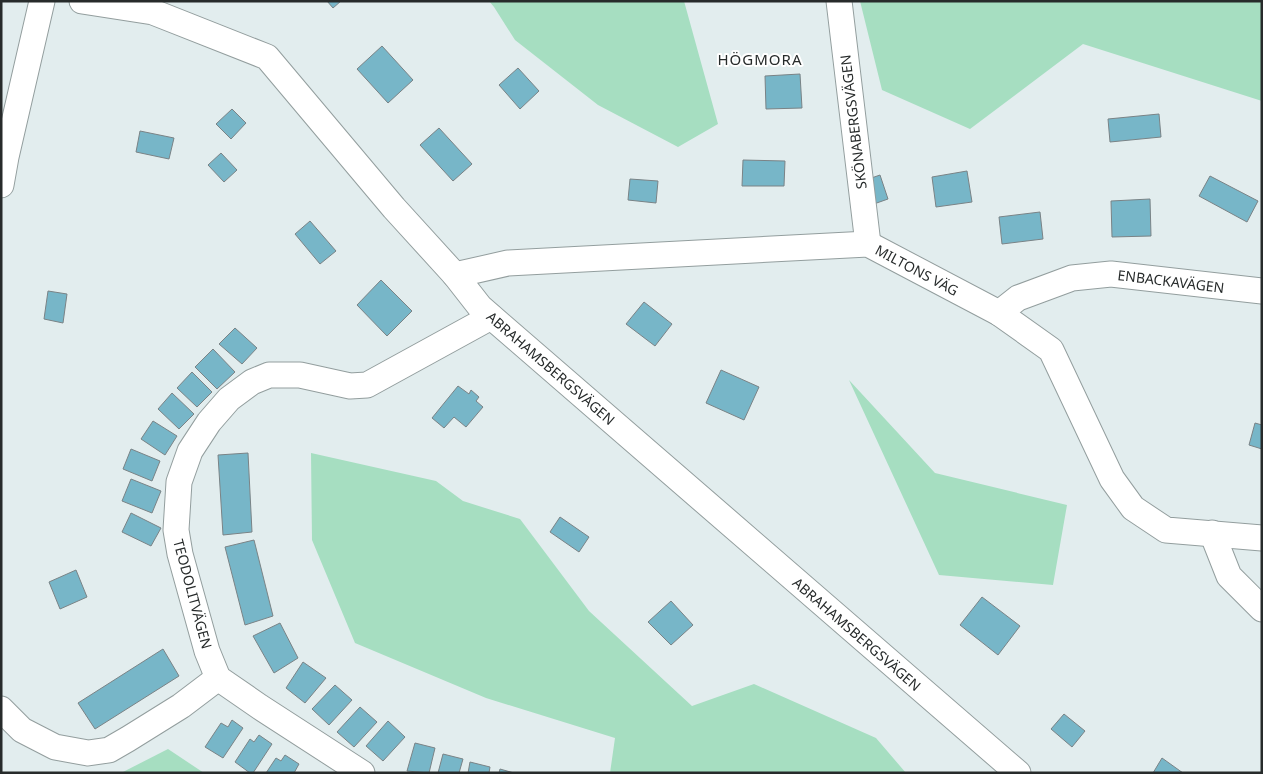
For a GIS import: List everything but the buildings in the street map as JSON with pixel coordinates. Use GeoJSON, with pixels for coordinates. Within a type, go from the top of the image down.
{"type":"FeatureCollection","features":[{"type":"Feature","properties":{"kind":"street"},"geometry":{"type":"LineString","coordinates":[[1,185],[42,1]]}},
{"type":"Feature","properties":{"kind":"street","name":"ABRAHAMSBERGSVÄGEN"},"geometry":{"type":"LineString","coordinates":[[82,1],[152,12],[267,57],[394,208],[455,275],[480,307],[1018,773]]}},
{"type":"Feature","properties":{"kind":"street","name":"SKÖNABERGSVÄGEN"},"geometry":{"type":"LineString","coordinates":[[839,1],[868,244]]}},
{"type":"Feature","properties":{"kind":"street","name":"MILTONS VÄG"},"geometry":{"type":"LineString","coordinates":[[455,275],[508,263],[868,244],[999,313],[1051,350],[1112,479],[1134,508],[1166,530],[1262,538]]}},
{"type":"Feature","properties":{"kind":"street","name":"ENBACKAVÄGEN"},"geometry":{"type":"LineString","coordinates":[[999,313],[1018,298],[1072,278],[1111,274],[1262,290]]}},
{"type":"Feature","properties":{"kind":"street","name":"TEODOLITVÄGEN"},"geometry":{"type":"LineString","coordinates":[[218,678],[207,651],[180,554],[176,530],[180,482],[190,451],[209,422],[228,398],[260,378],[269,375],[300,375],[350,386],[367,385],[491,317]]}},
{"type":"Feature","properties":{"kind":"street"},"geometry":{"type":"LineString","coordinates":[[1212,533],[1229,576],[1262,609]]}},
{"type":"Feature","properties":{"kind":"street"},"geometry":{"type":"LineString","coordinates":[[1,709],[22,730],[55,747],[88,753],[109,750],[181,706],[218,678],[260,708],[362,773]]}},
{"type":"Feature","properties":{"kind":"green space"},"geometry":{"type":"Polygon","coordinates":[[[489,1],[684,1],[718,124],[678,147],[598,105],[515,40],[489,1]]]}},
{"type":"Feature","properties":{"kind":"green space"},"geometry":{"type":"Polygon","coordinates":[[[860,1],[1262,1],[1262,101],[1083,44],[970,129],[882,90],[860,1]]]}},
{"type":"Feature","properties":{"kind":"green space"},"geometry":{"type":"Polygon","coordinates":[[[849,380],[935,473],[1067,505],[1053,585],[939,575],[849,380]]]}},
{"type":"Feature","properties":{"kind":"green space"},"geometry":{"type":"Polygon","coordinates":[[[311,453],[436,481],[463,501],[520,519],[589,611],[692,706],[754,684],[876,738],[906,773],[610,773],[615,738],[486,698],[355,643],[312,540],[311,453]]]}},
{"type":"Feature","properties":{"kind":"green space"},"geometry":{"type":"Polygon","coordinates":[[[168,749],[204,773],[121,773],[168,749]]]}},
{"type":"Feature","properties":{"kind":"district","name":"HÖGMORA"},"geometry":{"type":"Point","coordinates":[760,59]}}]}
